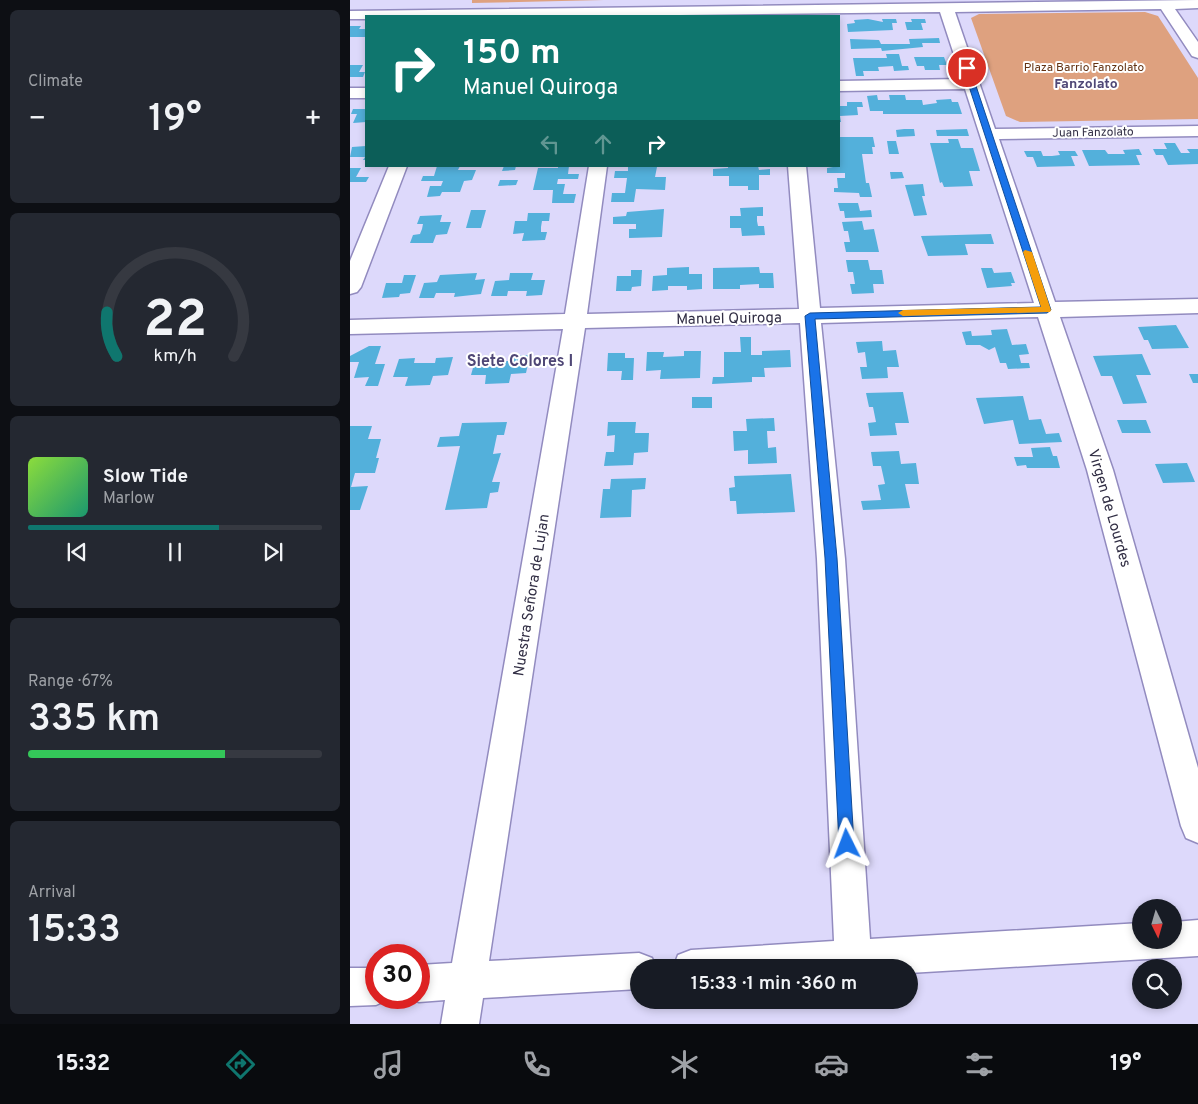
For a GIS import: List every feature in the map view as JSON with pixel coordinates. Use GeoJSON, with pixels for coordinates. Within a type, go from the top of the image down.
{"type":"FeatureCollection","features":[{"type":"Feature","properties":{"kind":"street"},"geometry":{"type":"LineString","coordinates":[[1165,4],[1198,53]]}},
{"type":"Feature","properties":{"kind":"street"},"geometry":{"type":"LineString","coordinates":[[350,15],[632,6],[946,7],[1198,4]]}},
{"type":"Feature","properties":{"kind":"street","name":"Virgen de Lourdes"},"geometry":{"type":"LineString","coordinates":[[946,7],[1100,470],[1198,826]]}},
{"type":"Feature","properties":{"kind":"street"},"geometry":{"type":"LineString","coordinates":[[840,86],[972,84]]}},
{"type":"Feature","properties":{"kind":"street"},"geometry":{"type":"LineString","coordinates":[[350,93],[365,93]]}},
{"type":"Feature","properties":{"kind":"street","name":"Juan Fanzolato"},"geometry":{"type":"LineString","coordinates":[[988,134],[1198,131]]}},
{"type":"Feature","properties":{"kind":"street"},"geometry":{"type":"LineString","coordinates":[[350,287],[398,167]]}},
{"type":"Feature","properties":{"kind":"street","name":"Nuestra Señora de Lujan"},"geometry":{"type":"LineString","coordinates":[[460,1024],[575,321],[598,167]]}},
{"type":"Feature","properties":{"kind":"street"},"geometry":{"type":"LineString","coordinates":[[797,167],[831,558],[853,958]]}},
{"type":"Feature","properties":{"kind":"street","name":"Manuel Quiroga"},"geometry":{"type":"LineString","coordinates":[[350,327],[1198,306]]}},
{"type":"Feature","properties":{"kind":"street"},"geometry":{"type":"LineString","coordinates":[[1182,939],[1198,938]]}},
{"type":"Feature","properties":{"kind":"street"},"geometry":{"type":"LineString","coordinates":[[837,959],[1132,942]]}},
{"type":"Feature","properties":{"kind":"street"},"geometry":{"type":"LineString","coordinates":[[430,983],[630,972]]}},
{"type":"Feature","properties":{"kind":"street"},"geometry":{"type":"LineString","coordinates":[[350,987],[365,986]]}},
{"type":"Feature","properties":{"kind":"green space"},"geometry":{"type":"Polygon","coordinates":[[[472,0],[604,0],[472,3],[472,0]]]}},
{"type":"Feature","properties":{"kind":"green space","name":"Plaza Barrio Fanzolato"},"geometry":{"type":"Polygon","coordinates":[[[1145,12],[1158,16],[1198,78],[1198,119],[1020,122],[1006,116],[971,18],[979,14],[1145,12]]]}},
{"type":"Feature","properties":{"kind":"building"},"geometry":{"type":"Polygon","coordinates":[[[868,19],[883,22],[882,19],[896,19],[897,23],[892,23],[893,30],[848,32],[847,24],[855,23],[854,20],[868,19]]]}},
{"type":"Feature","properties":{"kind":"building"},"geometry":{"type":"Polygon","coordinates":[[[911,19],[925,19],[926,23],[921,23],[923,30],[907,30],[905,22],[912,22],[911,19]]]}},
{"type":"Feature","properties":{"kind":"building"},"geometry":{"type":"Polygon","coordinates":[[[350,26],[361,26],[359,29],[365,29],[365,37],[350,37],[350,26]]]}},
{"type":"Feature","properties":{"kind":"building"},"geometry":{"type":"Polygon","coordinates":[[[939,38],[940,43],[922,43],[923,47],[882,51],[881,48],[851,49],[850,39],[879,40],[881,44],[910,44],[909,39],[939,38]]]}},
{"type":"Feature","properties":{"kind":"building"},"geometry":{"type":"Polygon","coordinates":[[[886,54],[899,54],[902,66],[908,66],[909,70],[894,71],[893,66],[878,67],[879,71],[863,71],[864,76],[856,76],[853,58],[887,58],[886,54]]]}},
{"type":"Feature","properties":{"kind":"building"},"geometry":{"type":"Polygon","coordinates":[[[914,57],[944,57],[947,65],[939,65],[940,70],[925,70],[924,66],[917,66],[914,57]]]}},
{"type":"Feature","properties":{"kind":"building"},"geometry":{"type":"Polygon","coordinates":[[[350,65],[363,65],[359,72],[365,72],[363,77],[350,77],[350,65]]]}},
{"type":"Feature","properties":{"kind":"building"},"geometry":{"type":"Polygon","coordinates":[[[877,95],[878,100],[890,100],[889,95],[905,95],[906,100],[922,100],[923,105],[937,103],[936,100],[951,99],[952,102],[958,102],[962,114],[883,114],[883,111],[870,111],[867,96],[877,95]]]}},
{"type":"Feature","properties":{"kind":"building"},"geometry":{"type":"Polygon","coordinates":[[[847,102],[862,102],[863,107],[857,107],[858,115],[840,116],[840,106],[847,106],[847,102]]]}},
{"type":"Feature","properties":{"kind":"building"},"geometry":{"type":"Polygon","coordinates":[[[353,109],[365,109],[365,122],[353,123],[357,114],[351,114],[353,109]]]}},
{"type":"Feature","properties":{"kind":"building"},"geometry":{"type":"Polygon","coordinates":[[[914,129],[915,136],[897,137],[896,130],[914,129]]]}},
{"type":"Feature","properties":{"kind":"building"},"geometry":{"type":"Polygon","coordinates":[[[967,129],[969,136],[937,136],[936,130],[967,129]]]}},
{"type":"Feature","properties":{"kind":"building"},"geometry":{"type":"Polygon","coordinates":[[[840,137],[873,137],[875,147],[872,147],[873,154],[862,154],[866,183],[869,183],[872,197],[860,197],[859,193],[834,192],[834,188],[838,188],[837,178],[845,178],[845,173],[827,173],[827,168],[840,167],[840,137]]]}},
{"type":"Feature","properties":{"kind":"building"},"geometry":{"type":"Polygon","coordinates":[[[948,139],[958,139],[961,148],[973,148],[980,171],[969,171],[973,186],[944,187],[942,182],[940,183],[930,143],[949,143],[948,139]]]}},
{"type":"Feature","properties":{"kind":"building"},"geometry":{"type":"Polygon","coordinates":[[[887,141],[896,141],[899,154],[889,154],[887,141]]]}},
{"type":"Feature","properties":{"kind":"building"},"geometry":{"type":"Polygon","coordinates":[[[1164,143],[1175,143],[1181,153],[1190,153],[1187,149],[1198,149],[1198,164],[1168,165],[1163,155],[1156,155],[1153,149],[1167,149],[1164,143]]]}},
{"type":"Feature","properties":{"kind":"building"},"geometry":{"type":"Polygon","coordinates":[[[365,146],[365,157],[350,157],[352,147],[365,146]]]}},
{"type":"Feature","properties":{"kind":"building"},"geometry":{"type":"Polygon","coordinates":[[[1139,149],[1142,155],[1136,155],[1140,165],[1089,166],[1082,150],[1105,150],[1108,154],[1125,154],[1123,150],[1139,149]]]}},
{"type":"Feature","properties":{"kind":"building"},"geometry":{"type":"Polygon","coordinates":[[[1024,151],[1041,151],[1043,156],[1052,156],[1060,155],[1058,151],[1075,151],[1078,156],[1071,156],[1075,166],[1037,167],[1033,157],[1027,157],[1024,151]]]}},
{"type":"Feature","properties":{"kind":"building"},"geometry":{"type":"Polygon","coordinates":[[[437,167],[460,167],[458,170],[476,170],[472,180],[464,181],[460,192],[442,192],[440,196],[427,197],[430,186],[441,186],[443,181],[421,181],[423,176],[434,176],[437,167]]]}},
{"type":"Feature","properties":{"kind":"building"},"geometry":{"type":"Polygon","coordinates":[[[504,167],[516,167],[515,170],[502,171],[504,167]]]}},
{"type":"Feature","properties":{"kind":"building"},"geometry":{"type":"Polygon","coordinates":[[[569,167],[568,174],[579,174],[578,179],[558,179],[557,184],[565,184],[563,194],[576,194],[574,203],[552,203],[553,190],[533,190],[538,168],[569,167]]]}},
{"type":"Feature","properties":{"kind":"building"},"geometry":{"type":"Polygon","coordinates":[[[628,167],[657,167],[655,177],[666,177],[665,190],[636,189],[634,202],[611,202],[612,193],[625,193],[627,178],[614,178],[615,171],[628,171],[628,167]]]}},
{"type":"Feature","properties":{"kind":"building"},"geometry":{"type":"Polygon","coordinates":[[[758,167],[759,170],[770,169],[770,175],[759,175],[759,190],[748,190],[748,186],[729,186],[729,176],[713,176],[713,169],[758,167]]]}},
{"type":"Feature","properties":{"kind":"building"},"geometry":{"type":"Polygon","coordinates":[[[350,168],[361,168],[356,177],[369,177],[366,182],[350,182],[350,168]]]}},
{"type":"Feature","properties":{"kind":"building"},"geometry":{"type":"Polygon","coordinates":[[[890,172],[902,172],[904,178],[891,179],[890,172]]]}},
{"type":"Feature","properties":{"kind":"building"},"geometry":{"type":"Polygon","coordinates":[[[500,180],[518,180],[516,185],[498,186],[500,180]]]}},
{"type":"Feature","properties":{"kind":"building"},"geometry":{"type":"Polygon","coordinates":[[[923,184],[925,196],[922,196],[927,215],[914,216],[905,185],[923,184]]]}},
{"type":"Feature","properties":{"kind":"building"},"geometry":{"type":"Polygon","coordinates":[[[838,203],[858,203],[860,211],[871,210],[872,217],[845,218],[844,211],[840,211],[838,203]]]}},
{"type":"Feature","properties":{"kind":"building"},"geometry":{"type":"Polygon","coordinates":[[[763,207],[763,216],[757,216],[757,221],[758,226],[764,226],[765,235],[742,236],[741,228],[730,228],[730,216],[741,216],[740,208],[763,207]]]}},
{"type":"Feature","properties":{"kind":"building"},"geometry":{"type":"Polygon","coordinates":[[[664,209],[662,237],[629,238],[629,229],[636,229],[636,224],[613,224],[613,217],[626,216],[627,212],[664,209]]]}},
{"type":"Feature","properties":{"kind":"building"},"geometry":{"type":"Polygon","coordinates":[[[471,210],[486,210],[481,228],[466,228],[471,210]]]}},
{"type":"Feature","properties":{"kind":"building"},"geometry":{"type":"Polygon","coordinates":[[[528,213],[550,213],[549,221],[542,221],[541,232],[547,232],[545,240],[522,241],[524,233],[513,234],[515,221],[527,221],[528,213]]]}},
{"type":"Feature","properties":{"kind":"building"},"geometry":{"type":"Polygon","coordinates":[[[442,215],[440,222],[451,222],[447,234],[436,235],[433,243],[410,243],[413,235],[420,234],[422,229],[423,224],[417,224],[420,216],[442,215]]]}},
{"type":"Feature","properties":{"kind":"building"},"geometry":{"type":"Polygon","coordinates":[[[862,221],[864,230],[874,229],[879,252],[846,252],[844,242],[850,242],[848,231],[844,231],[842,222],[862,221]]]}},
{"type":"Feature","properties":{"kind":"building"},"geometry":{"type":"Polygon","coordinates":[[[991,234],[994,244],[965,244],[968,255],[928,256],[921,236],[991,234]]]}},
{"type":"Feature","properties":{"kind":"building"},"geometry":{"type":"Polygon","coordinates":[[[846,260],[868,260],[870,270],[882,270],[884,284],[873,284],[874,293],[852,294],[850,284],[855,284],[853,272],[848,272],[846,260]]]}},
{"type":"Feature","properties":{"kind":"building"},"geometry":{"type":"Polygon","coordinates":[[[689,267],[689,274],[702,274],[702,289],[687,290],[687,286],[668,286],[668,290],[652,291],[653,276],[667,275],[667,268],[689,267]]]}},
{"type":"Feature","properties":{"kind":"building"},"geometry":{"type":"Polygon","coordinates":[[[759,267],[760,273],[773,273],[774,288],[759,288],[759,284],[740,285],[740,289],[713,289],[713,268],[759,267]]]}},
{"type":"Feature","properties":{"kind":"building"},"geometry":{"type":"Polygon","coordinates":[[[981,268],[992,268],[994,273],[1011,272],[1015,283],[1011,283],[1012,286],[987,288],[981,268]]]}},
{"type":"Feature","properties":{"kind":"building"},"geometry":{"type":"Polygon","coordinates":[[[631,270],[642,270],[641,286],[632,287],[631,291],[616,291],[617,276],[631,276],[631,270]]]}},
{"type":"Feature","properties":{"kind":"building"},"geometry":{"type":"Polygon","coordinates":[[[477,273],[475,280],[485,279],[481,294],[454,297],[455,293],[436,293],[434,298],[419,298],[424,283],[437,282],[440,275],[477,273]]]}},
{"type":"Feature","properties":{"kind":"building"},"geometry":{"type":"Polygon","coordinates":[[[510,273],[533,273],[531,280],[545,280],[542,295],[526,296],[527,291],[508,291],[507,296],[491,296],[495,281],[509,280],[510,273]]]}},
{"type":"Feature","properties":{"kind":"building"},"geometry":{"type":"Polygon","coordinates":[[[404,275],[416,275],[410,293],[400,294],[399,297],[382,298],[386,283],[402,283],[404,275]]]}},
{"type":"Feature","properties":{"kind":"building"},"geometry":{"type":"Polygon","coordinates":[[[1176,325],[1189,348],[1152,349],[1148,340],[1144,340],[1138,327],[1176,325]]]}},
{"type":"Feature","properties":{"kind":"building"},"geometry":{"type":"Polygon","coordinates":[[[1007,329],[1012,345],[1026,344],[1029,354],[1019,355],[1021,363],[1029,363],[1030,368],[1008,369],[1006,363],[1000,363],[995,347],[989,350],[980,345],[966,345],[962,332],[971,331],[972,336],[992,335],[991,330],[1007,329]]]}},
{"type":"Feature","properties":{"kind":"building"},"geometry":{"type":"Polygon","coordinates":[[[740,337],[751,337],[751,355],[762,355],[762,351],[790,350],[791,367],[764,368],[765,377],[752,377],[752,382],[712,384],[713,377],[724,377],[724,352],[741,352],[740,337]]]}},
{"type":"Feature","properties":{"kind":"building"},"geometry":{"type":"Polygon","coordinates":[[[882,341],[883,351],[896,350],[899,367],[887,367],[888,378],[862,379],[860,367],[867,367],[865,352],[858,353],[856,342],[882,341]]]}},
{"type":"Feature","properties":{"kind":"building"},"geometry":{"type":"Polygon","coordinates":[[[369,346],[381,346],[375,364],[385,364],[378,386],[365,386],[369,377],[354,378],[359,362],[350,362],[350,356],[369,346]]]}},
{"type":"Feature","properties":{"kind":"building"},"geometry":{"type":"Polygon","coordinates":[[[684,351],[701,351],[700,378],[660,379],[661,370],[646,371],[647,352],[664,352],[663,357],[684,356],[684,351]]]}},
{"type":"Feature","properties":{"kind":"building"},"geometry":{"type":"Polygon","coordinates":[[[608,353],[625,353],[625,358],[634,358],[633,380],[621,380],[622,371],[607,371],[608,353]]]}},
{"type":"Feature","properties":{"kind":"building"},"geometry":{"type":"Polygon","coordinates":[[[1142,354],[1151,375],[1136,375],[1147,403],[1123,404],[1112,376],[1101,376],[1093,356],[1142,354]]]}},
{"type":"Feature","properties":{"kind":"building"},"geometry":{"type":"Polygon","coordinates":[[[530,355],[526,373],[511,374],[509,383],[485,384],[486,375],[471,375],[476,357],[492,356],[491,361],[512,361],[513,356],[530,355]]]}},
{"type":"Feature","properties":{"kind":"building"},"geometry":{"type":"Polygon","coordinates":[[[453,357],[448,375],[433,376],[430,385],[405,386],[408,377],[393,377],[399,359],[415,358],[414,363],[435,363],[436,358],[453,357]]]}},
{"type":"Feature","properties":{"kind":"building"},"geometry":{"type":"Polygon","coordinates":[[[1189,374],[1198,374],[1198,383],[1193,383],[1189,374]]]}},
{"type":"Feature","properties":{"kind":"building"},"geometry":{"type":"Polygon","coordinates":[[[903,392],[909,423],[895,423],[897,435],[870,436],[868,423],[876,422],[873,407],[869,407],[866,393],[903,392]]]}},
{"type":"Feature","properties":{"kind":"building"},"geometry":{"type":"Polygon","coordinates":[[[1023,396],[1029,420],[1041,419],[1046,434],[1059,433],[1062,442],[1019,444],[1013,420],[984,424],[976,398],[1023,396]]]}},
{"type":"Feature","properties":{"kind":"building"},"geometry":{"type":"Polygon","coordinates":[[[692,397],[712,397],[712,408],[692,408],[692,397]]]}},
{"type":"Feature","properties":{"kind":"building"},"geometry":{"type":"Polygon","coordinates":[[[774,418],[775,431],[767,431],[768,448],[776,447],[777,463],[748,464],[748,450],[734,451],[733,431],[747,431],[746,419],[774,418]]]}},
{"type":"Feature","properties":{"kind":"building"},"geometry":{"type":"Polygon","coordinates":[[[1117,420],[1146,420],[1151,433],[1122,433],[1117,420]]]}},
{"type":"Feature","properties":{"kind":"building"},"geometry":{"type":"Polygon","coordinates":[[[507,422],[504,435],[497,435],[493,454],[501,453],[492,482],[500,482],[498,492],[490,493],[487,508],[445,510],[460,446],[437,447],[440,437],[459,436],[462,423],[507,422]]]}},
{"type":"Feature","properties":{"kind":"building"},"geometry":{"type":"Polygon","coordinates":[[[608,422],[636,422],[635,433],[649,433],[648,452],[634,453],[633,465],[604,466],[606,452],[614,452],[615,435],[607,436],[608,422]]]}},
{"type":"Feature","properties":{"kind":"building"},"geometry":{"type":"Polygon","coordinates":[[[350,426],[372,426],[368,439],[381,439],[376,458],[379,458],[375,473],[355,473],[351,487],[368,486],[360,510],[350,510],[350,426]]]}},
{"type":"Feature","properties":{"kind":"building"},"geometry":{"type":"Polygon","coordinates":[[[1050,447],[1053,456],[1057,456],[1060,468],[1027,468],[1026,465],[1017,466],[1014,457],[1033,457],[1031,448],[1050,447]]]}},
{"type":"Feature","properties":{"kind":"building"},"geometry":{"type":"Polygon","coordinates":[[[899,451],[901,464],[916,463],[919,484],[905,484],[910,508],[863,510],[861,501],[881,500],[878,485],[885,484],[881,466],[873,466],[871,452],[899,451]]]}},
{"type":"Feature","properties":{"kind":"building"},"geometry":{"type":"Polygon","coordinates":[[[1187,463],[1195,482],[1163,483],[1155,464],[1187,463]]]}},
{"type":"Feature","properties":{"kind":"building"},"geometry":{"type":"Polygon","coordinates":[[[791,474],[795,512],[737,514],[736,501],[730,501],[729,488],[735,487],[734,476],[791,474]]]}},
{"type":"Feature","properties":{"kind":"building"},"geometry":{"type":"Polygon","coordinates":[[[646,478],[645,489],[632,490],[631,517],[600,518],[603,489],[610,489],[611,479],[646,478]]]}},
{"type":"Feature","properties":{"kind":"slow traffic"},"geometry":{"type":"LineString","coordinates":[[903,313],[1047,310],[1028,252]]}},
{"type":"Feature","properties":{"kind":"district","name":"Fanzolato"},"geometry":{"type":"Point","coordinates":[1086,83]}},
{"type":"Feature","properties":{"kind":"district","name":"Siete Colores I"},"geometry":{"type":"Point","coordinates":[520,360]}},
{"type":"Feature","properties":{"kind":"route"},"geometry":{"type":"LineString","coordinates":[[847,844],[831,558],[810,316],[1047,310],[967,68]]}}]}
